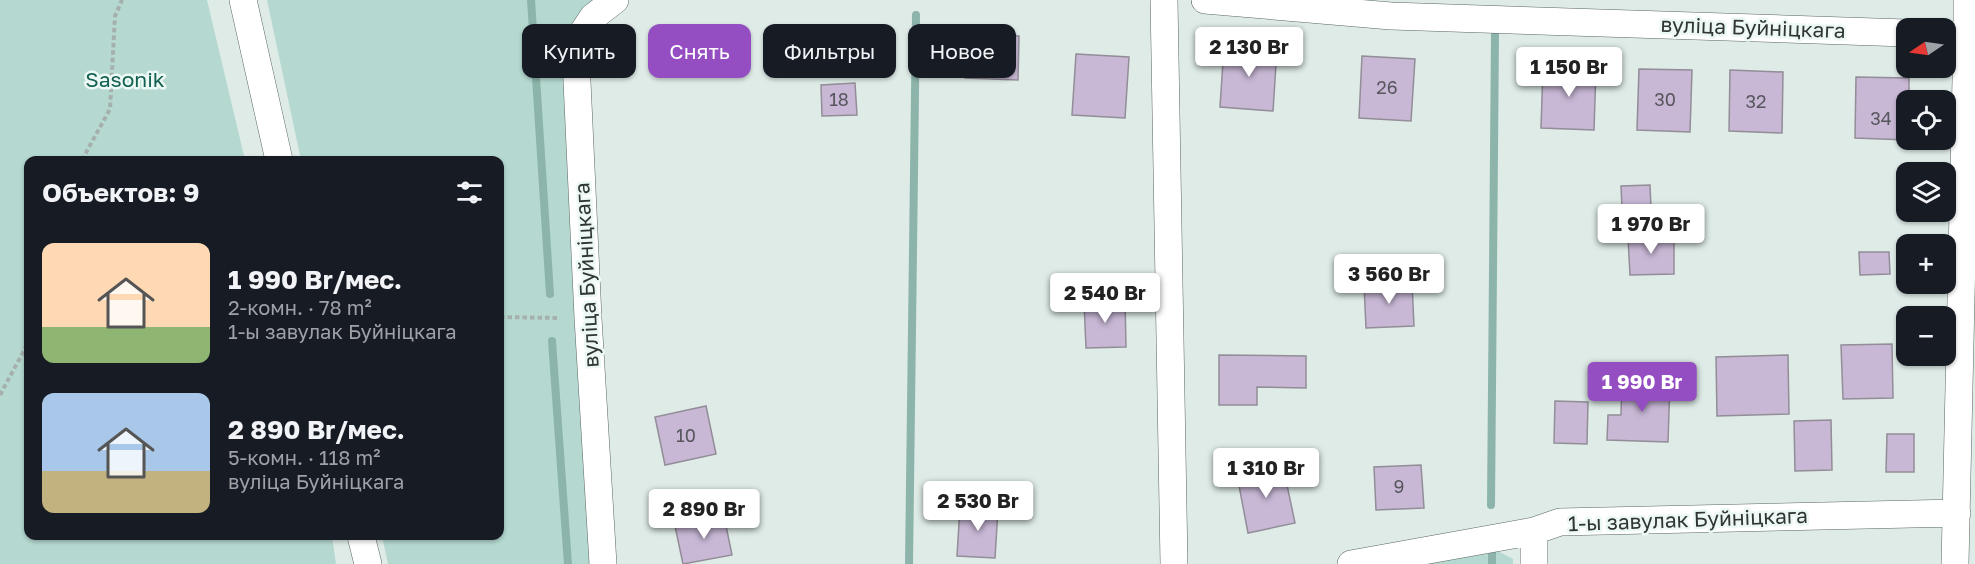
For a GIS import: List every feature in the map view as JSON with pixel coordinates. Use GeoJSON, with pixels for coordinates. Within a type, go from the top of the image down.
{"type":"FeatureCollection","features":[{"type":"Feature","properties":{"kind":"street"},"geometry":{"type":"LineString","coordinates":[[243,0],[278,156]]}},
{"type":"Feature","properties":{"kind":"street","name":"вуліца Буйніцкага"},"geometry":{"type":"LineString","coordinates":[[603,564],[588,318],[576,60],[581,35],[594,17],[615,0]]}},
{"type":"Feature","properties":{"kind":"street"},"geometry":{"type":"LineString","coordinates":[[1164,0],[1174,564]]}},
{"type":"Feature","properties":{"kind":"street","name":"вуліца Буйніцкага"},"geometry":{"type":"LineString","coordinates":[[1205,0],[1896,33]]}},
{"type":"Feature","properties":{"kind":"street"},"geometry":{"type":"LineString","coordinates":[[1955,564],[1957,513],[1956,35],[1967,0]]}},
{"type":"Feature","properties":{"kind":"street","name":"1-ы завулак Буйніцкага"},"geometry":{"type":"LineString","coordinates":[[1351,564],[1534,531],[1560,522],[1957,513]]}},
{"type":"Feature","properties":{"kind":"street"},"geometry":{"type":"LineString","coordinates":[[1534,531],[1534,564]]}},
{"type":"Feature","properties":{"kind":"street"},"geometry":{"type":"LineString","coordinates":[[363,540],[368,564]]}},
{"type":"Feature","properties":{"kind":"path"},"geometry":{"type":"LineString","coordinates":[[84,156],[110,109],[115,16],[122,0]]}},
{"type":"Feature","properties":{"kind":"path"},"geometry":{"type":"LineString","coordinates":[[504,317],[588,318]]}},
{"type":"Feature","properties":{"kind":"path"},"geometry":{"type":"LineString","coordinates":[[0,395],[24,350]]}},
{"type":"Feature","properties":{"kind":"green space","name":"Sasonik"},"geometry":{"type":"Polygon","coordinates":[[[0,0],[207,0],[244,156],[24,156],[24,540],[333,540],[336,564],[0,564],[0,0]]]}},
{"type":"Feature","properties":{"kind":"green space"},"geometry":{"type":"Polygon","coordinates":[[[267,0],[593,0],[580,12],[573,24],[522,24],[522,78],[564,78],[594,564],[388,564],[383,540],[504,540],[504,156],[300,156],[267,0]]]}},
{"type":"Feature","properties":{"kind":"green space"},"geometry":{"type":"Polygon","coordinates":[[[1492,548],[1513,559],[1513,564],[1426,564],[1492,548]]]}},
{"type":"Feature","properties":{"kind":"building"},"geometry":{"type":"Polygon","coordinates":[[[1016,36],[1019,36],[1018,80],[965,78],[1016,78],[1016,36]]]}},
{"type":"Feature","properties":{"kind":"building"},"geometry":{"type":"Polygon","coordinates":[[[1224,46],[1277,49],[1273,111],[1220,107],[1224,46]]]}},
{"type":"Feature","properties":{"kind":"building"},"geometry":{"type":"Polygon","coordinates":[[[1076,54],[1129,57],[1125,118],[1072,115],[1076,54]]]}},
{"type":"Feature","properties":{"kind":"building"},"geometry":{"type":"Polygon","coordinates":[[[1362,56],[1415,59],[1411,121],[1359,118],[1362,56]]]}},
{"type":"Feature","properties":{"kind":"building"},"geometry":{"type":"Polygon","coordinates":[[[1543,67],[1596,68],[1594,130],[1541,128],[1543,67]]]}},
{"type":"Feature","properties":{"kind":"building"},"geometry":{"type":"Polygon","coordinates":[[[1639,69],[1692,70],[1690,132],[1637,130],[1639,69]]]}},
{"type":"Feature","properties":{"kind":"building"},"geometry":{"type":"Polygon","coordinates":[[[1730,70],[1783,72],[1782,133],[1729,131],[1730,70]]]}},
{"type":"Feature","properties":{"kind":"building"},"geometry":{"type":"Polygon","coordinates":[[[1856,77],[1909,78],[1909,90],[1896,90],[1896,140],[1855,138],[1856,77]]]}},
{"type":"Feature","properties":{"kind":"building"},"geometry":{"type":"Polygon","coordinates":[[[855,83],[857,115],[822,116],[821,85],[855,83]]]}},
{"type":"Feature","properties":{"kind":"building"},"geometry":{"type":"Polygon","coordinates":[[[1650,185],[1651,208],[1622,208],[1621,186],[1650,185]]]}},
{"type":"Feature","properties":{"kind":"building"},"geometry":{"type":"Polygon","coordinates":[[[1674,236],[1674,274],[1630,275],[1628,237],[1674,236]]]}},
{"type":"Feature","properties":{"kind":"building"},"geometry":{"type":"Polygon","coordinates":[[[1859,252],[1889,252],[1890,274],[1860,275],[1859,252]]]}},
{"type":"Feature","properties":{"kind":"building"},"geometry":{"type":"Polygon","coordinates":[[[1412,283],[1414,326],[1366,328],[1364,285],[1412,283]]]}},
{"type":"Feature","properties":{"kind":"building"},"geometry":{"type":"Polygon","coordinates":[[[1125,300],[1126,347],[1086,348],[1084,301],[1125,300]]]}},
{"type":"Feature","properties":{"kind":"building"},"geometry":{"type":"Polygon","coordinates":[[[1892,344],[1893,398],[1843,399],[1841,345],[1892,344]]]}},
{"type":"Feature","properties":{"kind":"building"},"geometry":{"type":"Polygon","coordinates":[[[1219,355],[1306,356],[1306,388],[1257,387],[1257,405],[1219,405],[1219,355]]]}},
{"type":"Feature","properties":{"kind":"building"},"geometry":{"type":"Polygon","coordinates":[[[1788,355],[1789,414],[1717,416],[1716,357],[1788,355]]]}},
{"type":"Feature","properties":{"kind":"building"},"geometry":{"type":"Polygon","coordinates":[[[1622,380],[1670,382],[1668,442],[1607,440],[1608,415],[1621,415],[1622,380]]]}},
{"type":"Feature","properties":{"kind":"building"},"geometry":{"type":"Polygon","coordinates":[[[1555,401],[1588,402],[1587,444],[1554,443],[1555,401]]]}},
{"type":"Feature","properties":{"kind":"building"},"geometry":{"type":"Polygon","coordinates":[[[706,406],[716,454],[665,465],[655,417],[706,406]]]}},
{"type":"Feature","properties":{"kind":"building"},"geometry":{"type":"Polygon","coordinates":[[[1831,420],[1832,470],[1795,471],[1794,421],[1831,420]]]}},
{"type":"Feature","properties":{"kind":"building"},"geometry":{"type":"Polygon","coordinates":[[[1887,434],[1914,434],[1914,472],[1886,472],[1887,434]]]}},
{"type":"Feature","properties":{"kind":"building"},"geometry":{"type":"Polygon","coordinates":[[[1421,465],[1424,508],[1376,510],[1374,467],[1421,465]]]}},
{"type":"Feature","properties":{"kind":"building"},"geometry":{"type":"Polygon","coordinates":[[[1283,466],[1295,523],[1248,533],[1237,475],[1283,466]]]}},
{"type":"Feature","properties":{"kind":"building"},"geometry":{"type":"Polygon","coordinates":[[[960,507],[998,509],[995,558],[957,556],[960,507]]]}},
{"type":"Feature","properties":{"kind":"building"},"geometry":{"type":"Polygon","coordinates":[[[724,516],[732,555],[683,564],[675,526],[724,516]]]}},
{"type":"Feature","properties":{"kind":"waterway"},"geometry":{"type":"LineString","coordinates":[[531,0],[550,294]]}},
{"type":"Feature","properties":{"kind":"waterway"},"geometry":{"type":"LineString","coordinates":[[909,564],[916,15]]}},
{"type":"Feature","properties":{"kind":"waterway"},"geometry":{"type":"LineString","coordinates":[[1491,505],[1495,35]]}},
{"type":"Feature","properties":{"kind":"waterway"},"geometry":{"type":"LineString","coordinates":[[552,341],[568,564]]}},
{"type":"Feature","properties":{"kind":"waterway"},"geometry":{"type":"LineString","coordinates":[[1492,548],[1492,564]]}}]}
